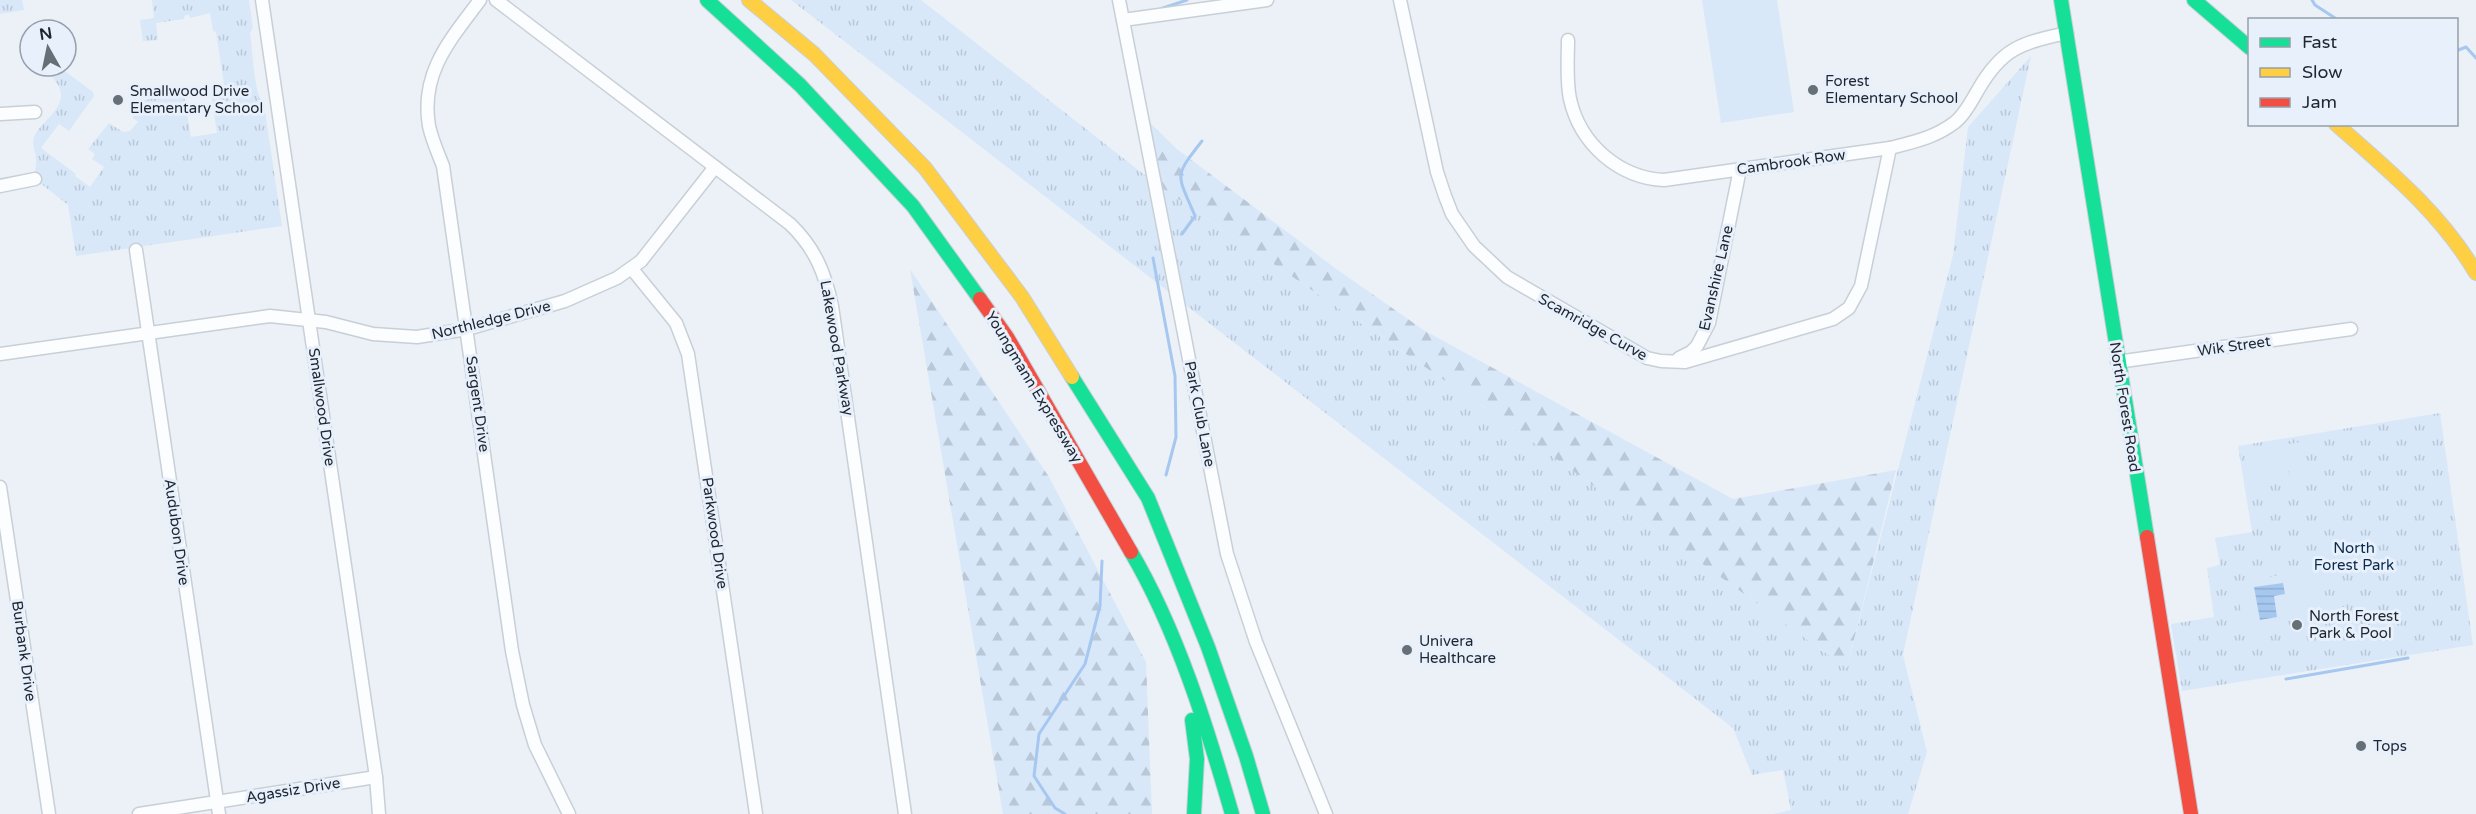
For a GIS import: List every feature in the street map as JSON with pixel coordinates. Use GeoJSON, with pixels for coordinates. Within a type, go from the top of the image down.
{"type":"FeatureCollection","features":[{"type":"Feature","properties":{"kind":"main road","name":"Youngmann Expressway"},"geometry":{"type":"LineString","coordinates":[[707,0],[800,84],[913,206],[1007,337],[1147,579],[1182,663],[1221,775],[1232,814]]}},
{"type":"Feature","properties":{"kind":"main road"},"geometry":{"type":"LineString","coordinates":[[749,0],[814,54],[925,168],[1022,297],[1148,498],[1208,646],[1246,756],[1263,814]]}},
{"type":"Feature","properties":{"kind":"main road","name":"North Forest Road"},"geometry":{"type":"LineString","coordinates":[[2061,0],[2191,814]]}},
{"type":"Feature","properties":{"kind":"main road"},"geometry":{"type":"LineString","coordinates":[[2194,0],[2248,46]]}},
{"type":"Feature","properties":{"kind":"main road"},"geometry":{"type":"LineString","coordinates":[[2338,126],[2430,208],[2456,239],[2476,273]]}},
{"type":"Feature","properties":{"kind":"main road"},"geometry":{"type":"LineString","coordinates":[[1182,663],[1195,734],[1197,759],[1194,814]]}},
{"type":"Feature","properties":{"kind":"main road"},"geometry":{"type":"LineString","coordinates":[[1246,756],[1271,814]]}},
{"type":"Feature","properties":{"kind":"street","name":"Smallwood Drive"},"geometry":{"type":"LineString","coordinates":[[262,0],[376,777],[379,814]]}},
{"type":"Feature","properties":{"kind":"street","name":"Sargent Drive"},"geometry":{"type":"LineString","coordinates":[[480,0],[434,67],[427,96],[429,128],[442,166],[512,651],[523,705],[544,767],[569,814]]}},
{"type":"Feature","properties":{"kind":"street","name":"Lakewood Parkway"},"geometry":{"type":"LineString","coordinates":[[495,0],[715,167],[801,235],[813,251],[827,282],[866,536],[904,814]]}},
{"type":"Feature","properties":{"kind":"street","name":"Park Club Lane"},"geometry":{"type":"LineString","coordinates":[[1119,0],[1227,554],[1256,642],[1326,814]]}},
{"type":"Feature","properties":{"kind":"street"},"geometry":{"type":"LineString","coordinates":[[1123,20],[1267,0]]}},
{"type":"Feature","properties":{"kind":"street","name":"Scamridge Curve"},"geometry":{"type":"LineString","coordinates":[[1400,0],[1437,172],[1452,214],[1460,228],[1474,246],[1507,277],[1647,358],[1685,362],[1833,319],[1849,308],[1861,286],[1890,148]]}},
{"type":"Feature","properties":{"kind":"street","name":"Cambrook Row"},"geometry":{"type":"LineString","coordinates":[[1569,40],[1569,92],[1574,115],[1590,142],[1610,161],[1641,177],[1658,180],[1890,148],[1925,140],[1956,122],[1991,67],[2015,48],[2067,33]]}},
{"type":"Feature","properties":{"kind":"street"},"geometry":{"type":"LineString","coordinates":[[0,114],[35,112]]}},
{"type":"Feature","properties":{"kind":"street","name":"Northledge Drive"},"geometry":{"type":"LineString","coordinates":[[0,354],[249,317],[309,319],[373,334],[399,337],[440,335],[467,329],[585,294],[632,269],[659,241],[715,167]]}},
{"type":"Feature","properties":{"kind":"street","name":"Evanshire Lane"},"geometry":{"type":"LineString","coordinates":[[1661,361],[1674,360],[1691,352],[1705,334],[1740,169]]}},
{"type":"Feature","properties":{"kind":"street"},"geometry":{"type":"LineString","coordinates":[[0,186],[35,179]]}},
{"type":"Feature","properties":{"kind":"street","name":"Audubon Drive"},"geometry":{"type":"LineString","coordinates":[[136,250],[218,808]]}},
{"type":"Feature","properties":{"kind":"street","name":"Parkwood Drive"},"geometry":{"type":"LineString","coordinates":[[632,269],[676,323],[688,354],[756,814]]}},
{"type":"Feature","properties":{"kind":"street"},"geometry":{"type":"LineString","coordinates":[[1709,322],[1710,335],[1716,345],[1731,350]]}},
{"type":"Feature","properties":{"kind":"street","name":"Wik Street"},"geometry":{"type":"LineString","coordinates":[[2117,362],[2351,329]]}},
{"type":"Feature","properties":{"kind":"street","name":"Burbank Drive"},"geometry":{"type":"LineString","coordinates":[[0,488],[49,814]]}},
{"type":"Feature","properties":{"kind":"street","name":"Agassiz Drive"},"geometry":{"type":"LineString","coordinates":[[139,814],[218,808],[376,777]]}},
{"type":"Feature","properties":{"kind":"green space"},"geometry":{"type":"Polygon","coordinates":[[[0,0],[22,0],[24,10],[0,14],[0,0]]]}},
{"type":"Feature","properties":{"kind":"green space"},"geometry":{"type":"Polygon","coordinates":[[[152,0],[249,0],[253,28],[250,33],[254,74],[258,95],[265,111],[282,226],[76,256],[68,205],[35,179],[34,137],[58,106],[60,100],[60,90],[54,78],[74,78],[93,92],[94,96],[69,131],[59,124],[41,148],[90,187],[104,167],[92,159],[95,154],[88,149],[109,123],[123,132],[130,131],[138,122],[133,118],[131,102],[184,94],[191,137],[217,133],[211,93],[225,91],[216,32],[213,31],[210,13],[190,18],[189,15],[185,15],[184,19],[156,23],[158,40],[143,41],[140,20],[154,18],[152,0]]]}},
{"type":"Feature","properties":{"kind":"green space"},"geometry":{"type":"Polygon","coordinates":[[[791,0],[921,0],[1155,183],[1491,412],[1847,668],[1953,255],[1968,127],[2031,56],[1903,655],[1927,752],[1908,814],[1773,814],[1791,810],[1783,770],[1752,775],[1733,728],[791,0]]]}},
{"type":"Feature","properties":{"kind":"green space"},"geometry":{"type":"Polygon","coordinates":[[[1702,0],[1777,0],[1794,112],[1721,123],[1702,0]]]}},
{"type":"Feature","properties":{"kind":"green space"},"geometry":{"type":"Polygon","coordinates":[[[1142,115],[1177,149],[1335,268],[1425,331],[1733,499],[1896,470],[1847,668],[1491,412],[1155,183],[1142,115]]]}},
{"type":"Feature","properties":{"kind":"green space"},"geometry":{"type":"Polygon","coordinates":[[[910,269],[1049,477],[1146,662],[1152,814],[1003,814],[910,269]]]}},
{"type":"Feature","properties":{"kind":"green space","name":"North Forest Park"},"geometry":{"type":"Polygon","coordinates":[[[2440,413],[2473,645],[2182,691],[2171,624],[2214,617],[2207,568],[2220,565],[2215,538],[2252,532],[2238,446],[2440,413]]]}},
{"type":"Feature","properties":{"kind":"green space"},"geometry":{"type":"Polygon","coordinates":[[[2300,442],[2306,477],[2290,479],[2285,445],[2300,442]]]}},
{"type":"Feature","properties":{"kind":"green space"},"geometry":{"type":"Polygon","coordinates":[[[2281,445],[2286,480],[2271,482],[2265,448],[2281,445]]]}},
{"type":"Feature","properties":{"kind":"green space"},"geometry":{"type":"Polygon","coordinates":[[[2261,448],[2267,483],[2251,485],[2246,451],[2261,448]]]}},
{"type":"Feature","properties":{"kind":"green space"},"geometry":{"type":"Polygon","coordinates":[[[2321,569],[2327,608],[2318,609],[2319,618],[2307,620],[2305,611],[2287,614],[2288,623],[2244,631],[2236,582],[2321,569]]]}},
{"type":"Feature","properties":{"kind":"water"},"geometry":{"type":"Polygon","coordinates":[[[2283,583],[2285,594],[2274,596],[2277,617],[2260,620],[2254,587],[2283,583]]]}},
{"type":"Feature","properties":{"kind":"waterway"},"geometry":{"type":"LineString","coordinates":[[1160,9],[1187,0]]}},
{"type":"Feature","properties":{"kind":"waterway"},"geometry":{"type":"LineString","coordinates":[[2312,0],[2315,5],[2335,18]]}},
{"type":"Feature","properties":{"kind":"waterway"},"geometry":{"type":"LineString","coordinates":[[2458,50],[2466,47],[2476,58]]}},
{"type":"Feature","properties":{"kind":"waterway"},"geometry":{"type":"LineString","coordinates":[[1182,234],[1195,216],[1184,191],[1182,170],[1202,141]]}},
{"type":"Feature","properties":{"kind":"waterway"},"geometry":{"type":"LineString","coordinates":[[1153,258],[1175,376],[1176,437],[1166,475]]}},
{"type":"Feature","properties":{"kind":"waterway"},"geometry":{"type":"LineString","coordinates":[[1065,814],[1055,808],[1034,776],[1039,734],[1085,664],[1100,606],[1102,561]]}},
{"type":"Feature","properties":{"kind":"waterway"},"geometry":{"type":"LineString","coordinates":[[2286,679],[2408,658]]}},
{"type":"Feature","properties":{"kind":"traffic: fast"},"geometry":{"type":"LineString","coordinates":[[707,0],[800,85],[913,206],[980,299]]}},
{"type":"Feature","properties":{"kind":"traffic: fast"},"geometry":{"type":"LineString","coordinates":[[2061,0],[2147,537]]}},
{"type":"Feature","properties":{"kind":"traffic: fast"},"geometry":{"type":"LineString","coordinates":[[2194,0],[2248,46]]}},
{"type":"Feature","properties":{"kind":"traffic: fast"},"geometry":{"type":"LineString","coordinates":[[1072,377],[1148,498],[1208,647],[1246,756],[1263,814]]}},
{"type":"Feature","properties":{"kind":"traffic: fast"},"geometry":{"type":"LineString","coordinates":[[1131,552],[1148,582],[1177,646],[1201,713],[1232,814]]}},
{"type":"Feature","properties":{"kind":"traffic: fast"},"geometry":{"type":"LineString","coordinates":[[1192,720],[1197,759],[1194,814]]}},
{"type":"Feature","properties":{"kind":"traffic: slow"},"geometry":{"type":"LineString","coordinates":[[749,0],[814,54],[925,168],[1022,297],[1072,377]]}},
{"type":"Feature","properties":{"kind":"traffic: slow"},"geometry":{"type":"LineString","coordinates":[[2338,126],[2394,175],[2430,211],[2462,251],[2476,273]]}},
{"type":"Feature","properties":{"kind":"traffic: jam"},"geometry":{"type":"LineString","coordinates":[[980,299],[1007,337],[1131,552]]}},
{"type":"Feature","properties":{"kind":"traffic: jam"},"geometry":{"type":"LineString","coordinates":[[2147,537],[2191,814]]}},
{"type":"Feature","properties":{"kind":"place","name":"Forest Elementary School"},"geometry":{"type":"Point","coordinates":[1813,90]}},
{"type":"Feature","properties":{"kind":"place","name":"Smallwood Drive Elementary School"},"geometry":{"type":"Point","coordinates":[118,100]}},
{"type":"Feature","properties":{"kind":"place","name":"North Forest Park & Pool"},"geometry":{"type":"Point","coordinates":[2297,625]}},
{"type":"Feature","properties":{"kind":"place","name":"Univera Healthcare"},"geometry":{"type":"Point","coordinates":[1407,650]}},
{"type":"Feature","properties":{"kind":"place","name":"Tops"},"geometry":{"type":"Point","coordinates":[2361,746]}}]}
